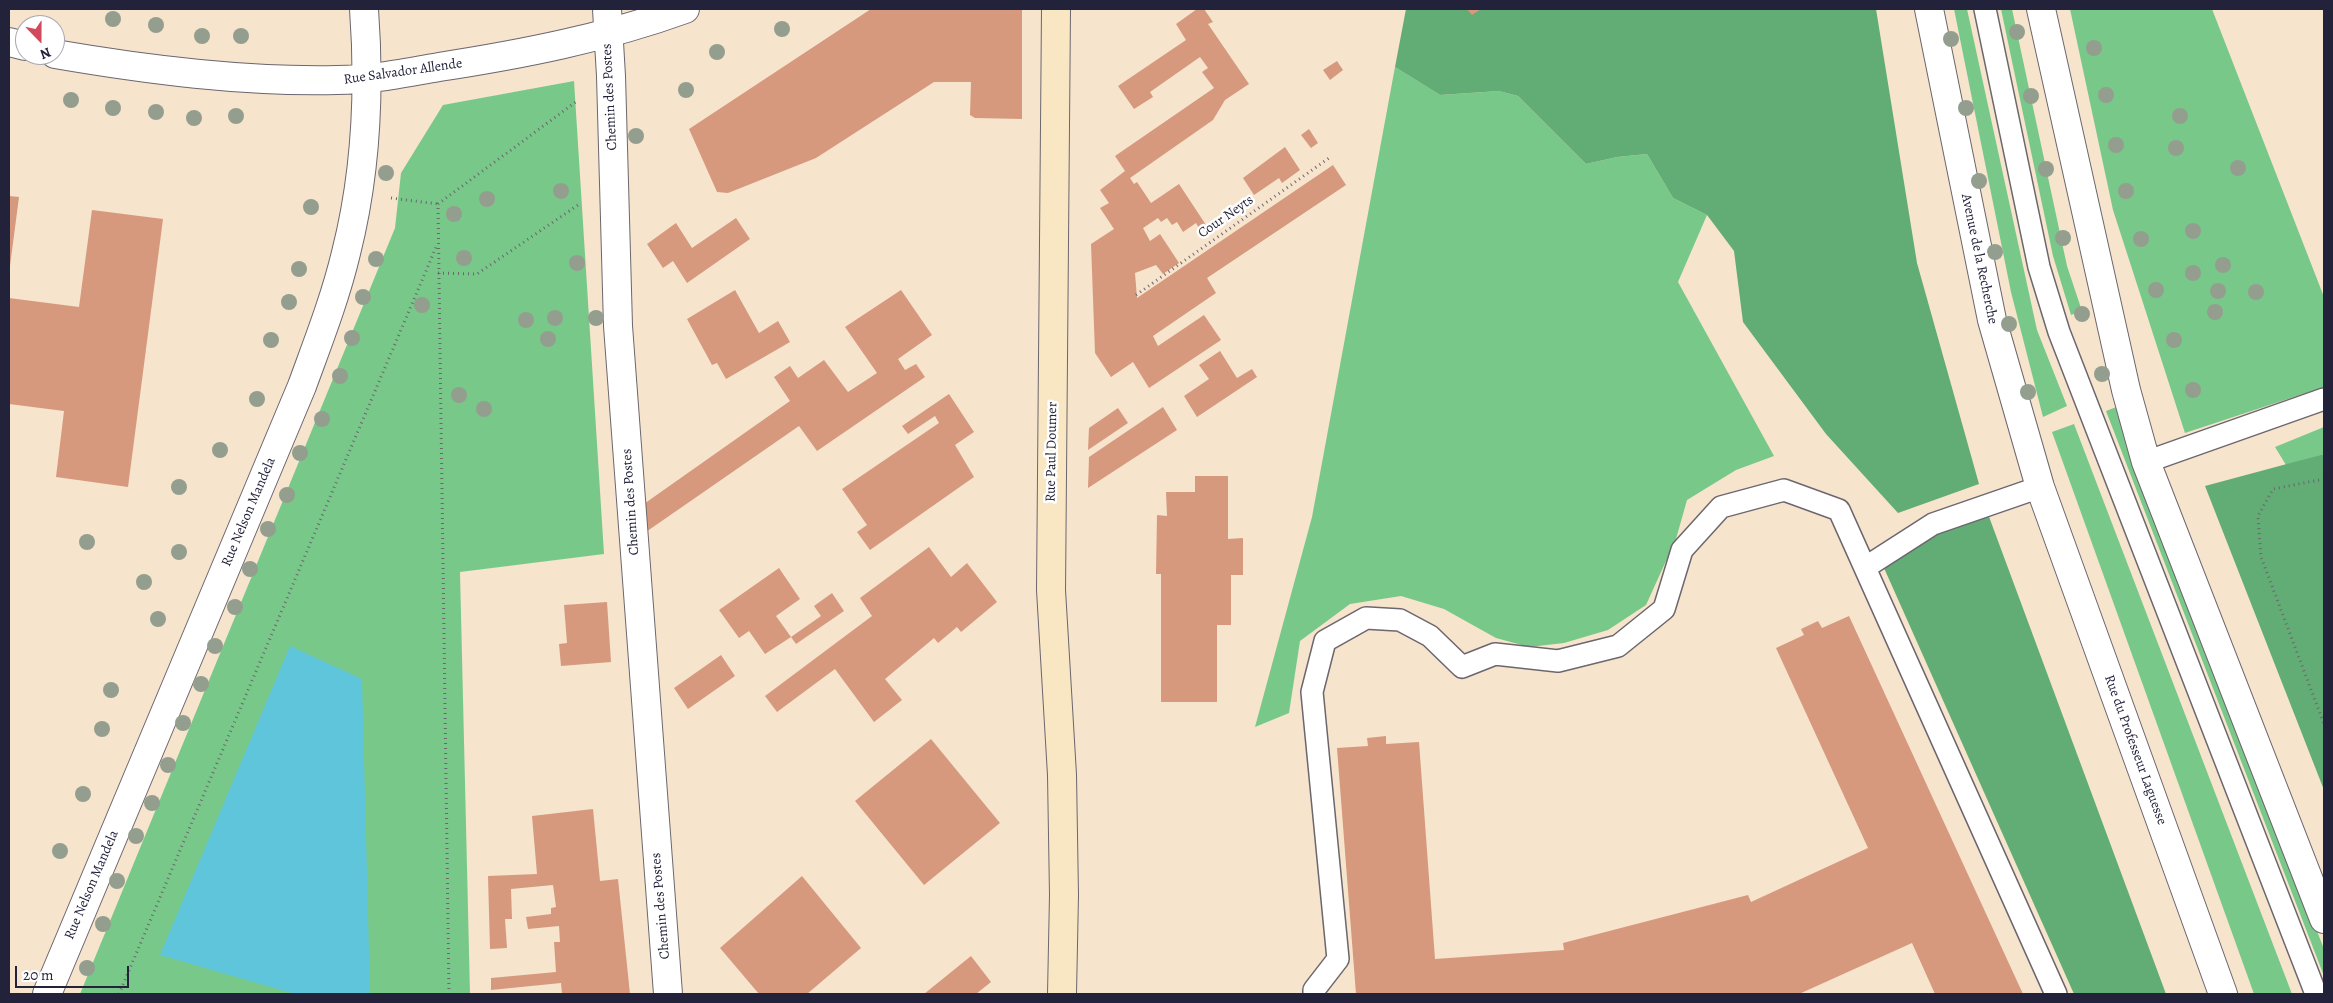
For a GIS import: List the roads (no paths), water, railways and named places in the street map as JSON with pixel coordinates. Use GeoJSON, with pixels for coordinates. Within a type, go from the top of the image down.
{"type":"FeatureCollection","features":[{"type":"Feature","properties":{"kind":"main road","name":"Rue Paul Doumer"},"geometry":{"type":"LineString","coordinates":[[1056,9],[1052,590],[1062,775],[1064,896],[1062,994]]}},
{"type":"Feature","properties":{"kind":"street","name":"Rue Nelson Mandela"},"geometry":{"type":"LineString","coordinates":[[47,994],[302,386],[336,290],[346,252],[357,194],[365,134],[367,78],[364,9]]}},
{"type":"Feature","properties":{"kind":"street","name":"Rue Salvador Allende"},"geometry":{"type":"LineString","coordinates":[[65,56],[161,70],[265,80],[367,78],[491,59],[607,21],[685,9]]}},
{"type":"Feature","properties":{"kind":"street","name":"Avenue de la Recherche"},"geometry":{"type":"LineString","coordinates":[[1929,9],[1992,320],[2043,496]]}},
{"type":"Feature","properties":{"kind":"street"},"geometry":{"type":"LineString","coordinates":[[2041,9],[2126,390],[2148,466],[2324,918]]}},
{"type":"Feature","properties":{"kind":"street","name":"Chemin des Postes"},"geometry":{"type":"LineString","coordinates":[[607,21],[611,76],[618,326],[668,994]]}},
{"type":"Feature","properties":{"kind":"street","name":"Rue du Professeur Laguesse"},"geometry":{"type":"LineString","coordinates":[[2043,496],[2223,994]]}},
{"type":"Feature","properties":{"kind":"lane"},"geometry":{"type":"LineString","coordinates":[[1986,9],[2039,267],[2059,332],[2316,994]]}},
{"type":"Feature","properties":{"kind":"lane"},"geometry":{"type":"LineString","coordinates":[[2148,466],[2324,400]]}},
{"type":"Feature","properties":{"kind":"lane"},"geometry":{"type":"LineString","coordinates":[[1314,994],[1314,990],[1338,959],[1312,692],[1325,641],[1366,618],[1400,620],[1430,636],[1462,667],[1494,654],[1558,661],[1618,646],[1664,609],[1682,550],[1721,507],[1784,490],[1839,510],[2056,994]]}},
{"type":"Feature","properties":{"kind":"lane"},"geometry":{"type":"LineString","coordinates":[[1866,567],[1933,524],[2043,496]]}},
{"type":"Feature","properties":{"kind":"water"},"geometry":{"type":"Polygon","coordinates":[[[290,646],[362,679],[370,994],[295,994],[160,955],[290,646]]]}}]}
